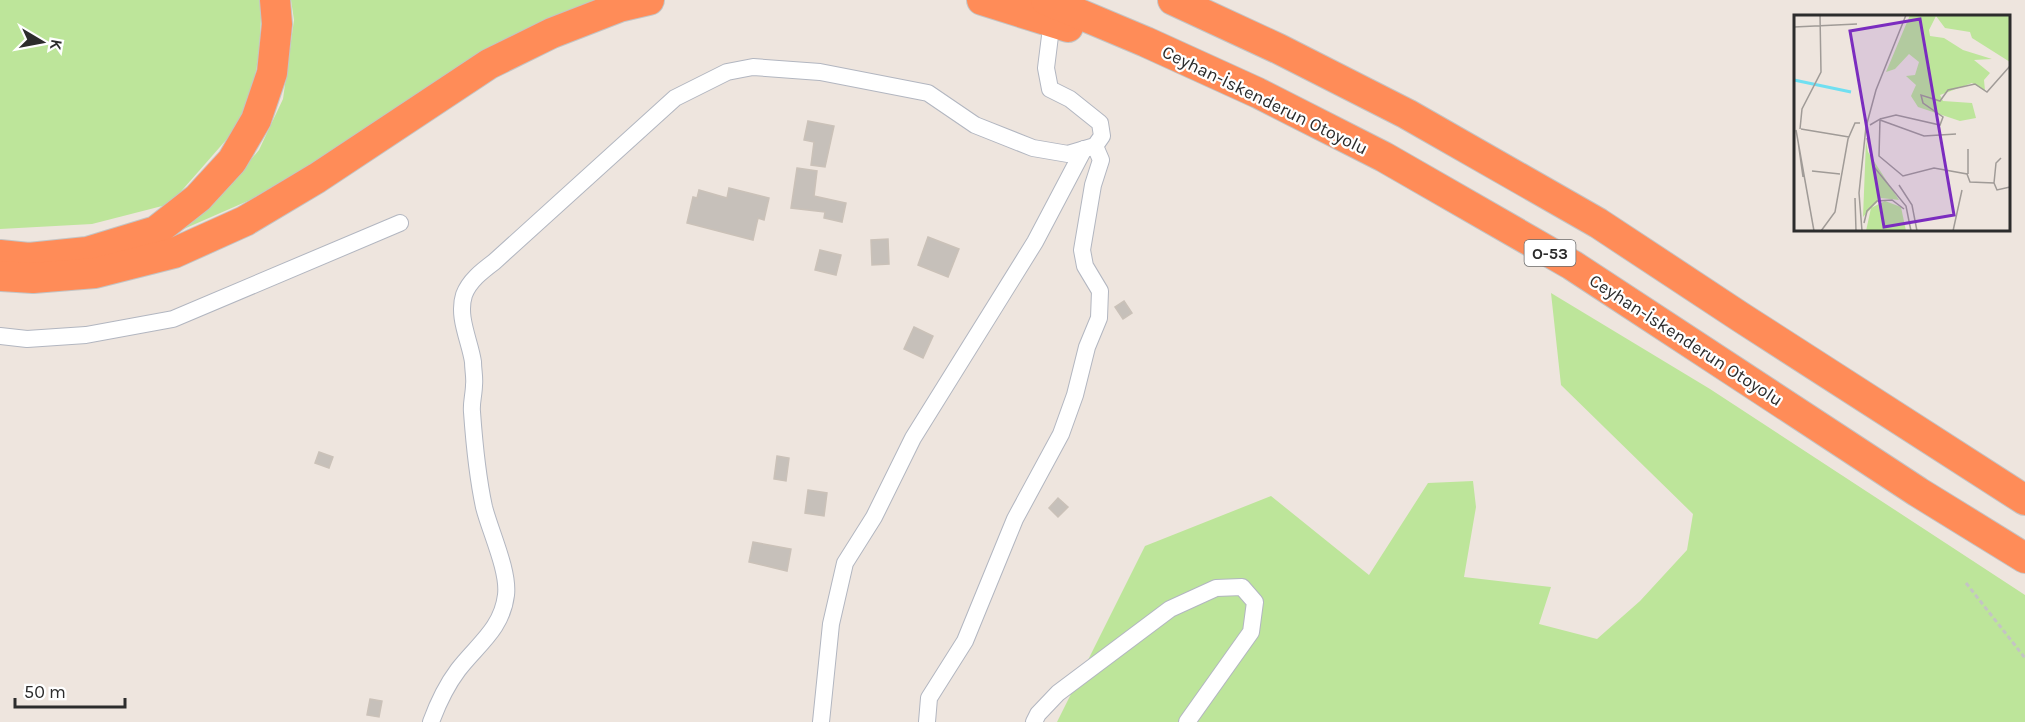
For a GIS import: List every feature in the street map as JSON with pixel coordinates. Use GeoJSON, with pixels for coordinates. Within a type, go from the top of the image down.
{"type":"FeatureCollection","features":[{"type":"Feature","properties":{"kind":"highway"},"geometry":{"type":"LineString","coordinates":[[0,255],[30,258],[87,252],[156,231],[198,198],[232,161],[256,120],[272,73],[277,24],[275,0]]}},
{"type":"Feature","properties":{"kind":"highway"},"geometry":{"type":"LineString","coordinates":[[0,276],[33,278],[95,273],[174,253],[245,221],[317,178],[489,64],[552,33],[619,7],[649,0]]}},
{"type":"Feature","properties":{"kind":"highway"},"geometry":{"type":"LineString","coordinates":[[982,0],[1028,13],[1152,59],[1253,99],[1384,157]]}},
{"type":"Feature","properties":{"kind":"highway","name":"Ceyhan-İskenderun Otoyolu"},"geometry":{"type":"LineString","coordinates":[[1046,0],[1258,93],[1384,157],[1572,266],[1889,473],[2025,558]]}},
{"type":"Feature","properties":{"kind":"highway","name":"O-53"},"geometry":{"type":"LineString","coordinates":[[1173,0],[1279,48],[1407,114],[1598,223],[2025,500]]}},
{"type":"Feature","properties":{"kind":"street"},"geometry":{"type":"LineString","coordinates":[[821,722],[831,624],[845,563],[874,517],[913,438],[1035,242],[1090,147],[1102,136],[1100,123],[1070,99],[1050,88],[1046,68],[1050,36]]}},
{"type":"Feature","properties":{"kind":"street"},"geometry":{"type":"LineString","coordinates":[[431,722],[449,682],[459,668],[482,645],[496,624],[505,606],[507,590],[484,506],[471,409],[474,383],[462,310],[464,294],[476,275],[494,262],[675,98],[727,72],[753,67],[820,72],[928,93],[975,125],[1033,148],[1068,154],[1090,147]]}},
{"type":"Feature","properties":{"kind":"street"},"geometry":{"type":"LineString","coordinates":[[927,722],[929,698],[965,641],[1015,519],[1061,434],[1075,395],[1087,347],[1099,318],[1100,291],[1085,266],[1082,250],[1093,184],[1101,160],[1090,147]]}},
{"type":"Feature","properties":{"kind":"street"},"geometry":{"type":"LineString","coordinates":[[0,336],[27,339],[86,335],[173,318],[400,223]]}},
{"type":"Feature","properties":{"kind":"street"},"geometry":{"type":"LineString","coordinates":[[1034,722],[1038,714],[1058,693],[1170,609],[1216,588],[1242,587],[1255,602],[1251,632],[1187,722]]}},
{"type":"Feature","properties":{"kind":"path"},"geometry":{"type":"LineString","coordinates":[[1966,583],[2025,658]]}},
{"type":"Feature","properties":{"kind":"green space"},"geometry":{"type":"Polygon","coordinates":[[[0,0],[262,0],[259,54],[248,115],[170,204],[92,224],[0,229],[0,0]]]}},
{"type":"Feature","properties":{"kind":"green space"},"geometry":{"type":"Polygon","coordinates":[[[291,0],[610,0],[351,140],[250,200],[138,249],[214,203],[259,150],[283,99],[294,20],[291,0]]]}},
{"type":"Feature","properties":{"kind":"green space"},"geometry":{"type":"Polygon","coordinates":[[[1551,293],[1710,389],[2025,595],[2025,722],[1057,722],[1145,546],[1271,496],[1369,575],[1428,483],[1473,481],[1476,507],[1464,577],[1551,587],[1539,624],[1597,639],[1640,601],[1687,550],[1693,514],[1561,385],[1551,293]]]}},
{"type":"Feature","properties":{"kind":"building"},"geometry":{"type":"Polygon","coordinates":[[[808,121],[834,126],[825,167],[811,165],[814,142],[804,140],[808,121]]]}},
{"type":"Feature","properties":{"kind":"building"},"geometry":{"type":"Polygon","coordinates":[[[797,168],[817,171],[814,196],[846,203],[842,222],[824,218],[825,212],[791,208],[797,168]]]}},
{"type":"Feature","properties":{"kind":"building"},"geometry":{"type":"Polygon","coordinates":[[[729,188],[769,198],[764,220],[758,218],[753,240],[687,223],[693,197],[697,198],[699,190],[727,198],[729,188]]]}},
{"type":"Feature","properties":{"kind":"building"},"geometry":{"type":"Polygon","coordinates":[[[928,237],[959,249],[948,277],[918,265],[928,237]]]}},
{"type":"Feature","properties":{"kind":"building"},"geometry":{"type":"Polygon","coordinates":[[[888,239],[889,264],[872,265],[871,240],[888,239]]]}},
{"type":"Feature","properties":{"kind":"building"},"geometry":{"type":"Polygon","coordinates":[[[820,250],[841,255],[836,275],[815,270],[820,250]]]}},
{"type":"Feature","properties":{"kind":"building"},"geometry":{"type":"Polygon","coordinates":[[[1124,301],[1132,313],[1123,319],[1115,307],[1124,301]]]}},
{"type":"Feature","properties":{"kind":"building"},"geometry":{"type":"Polygon","coordinates":[[[914,327],[933,336],[923,358],[904,349],[914,327]]]}},
{"type":"Feature","properties":{"kind":"building"},"geometry":{"type":"Polygon","coordinates":[[[319,452],[333,457],[329,468],[315,463],[319,452]]]}},
{"type":"Feature","properties":{"kind":"building"},"geometry":{"type":"Polygon","coordinates":[[[777,456],[789,458],[786,481],[774,479],[777,456]]]}},
{"type":"Feature","properties":{"kind":"building"},"geometry":{"type":"Polygon","coordinates":[[[808,490],[827,493],[824,516],[805,513],[808,490]]]}},
{"type":"Feature","properties":{"kind":"building"},"geometry":{"type":"Polygon","coordinates":[[[1058,498],[1068,507],[1058,517],[1049,508],[1058,498]]]}},
{"type":"Feature","properties":{"kind":"building"},"geometry":{"type":"Polygon","coordinates":[[[753,542],[791,549],[787,571],[749,562],[753,542]]]}},
{"type":"Feature","properties":{"kind":"building"},"geometry":{"type":"Polygon","coordinates":[[[370,699],[382,701],[379,717],[367,715],[370,699]]]}}]}
